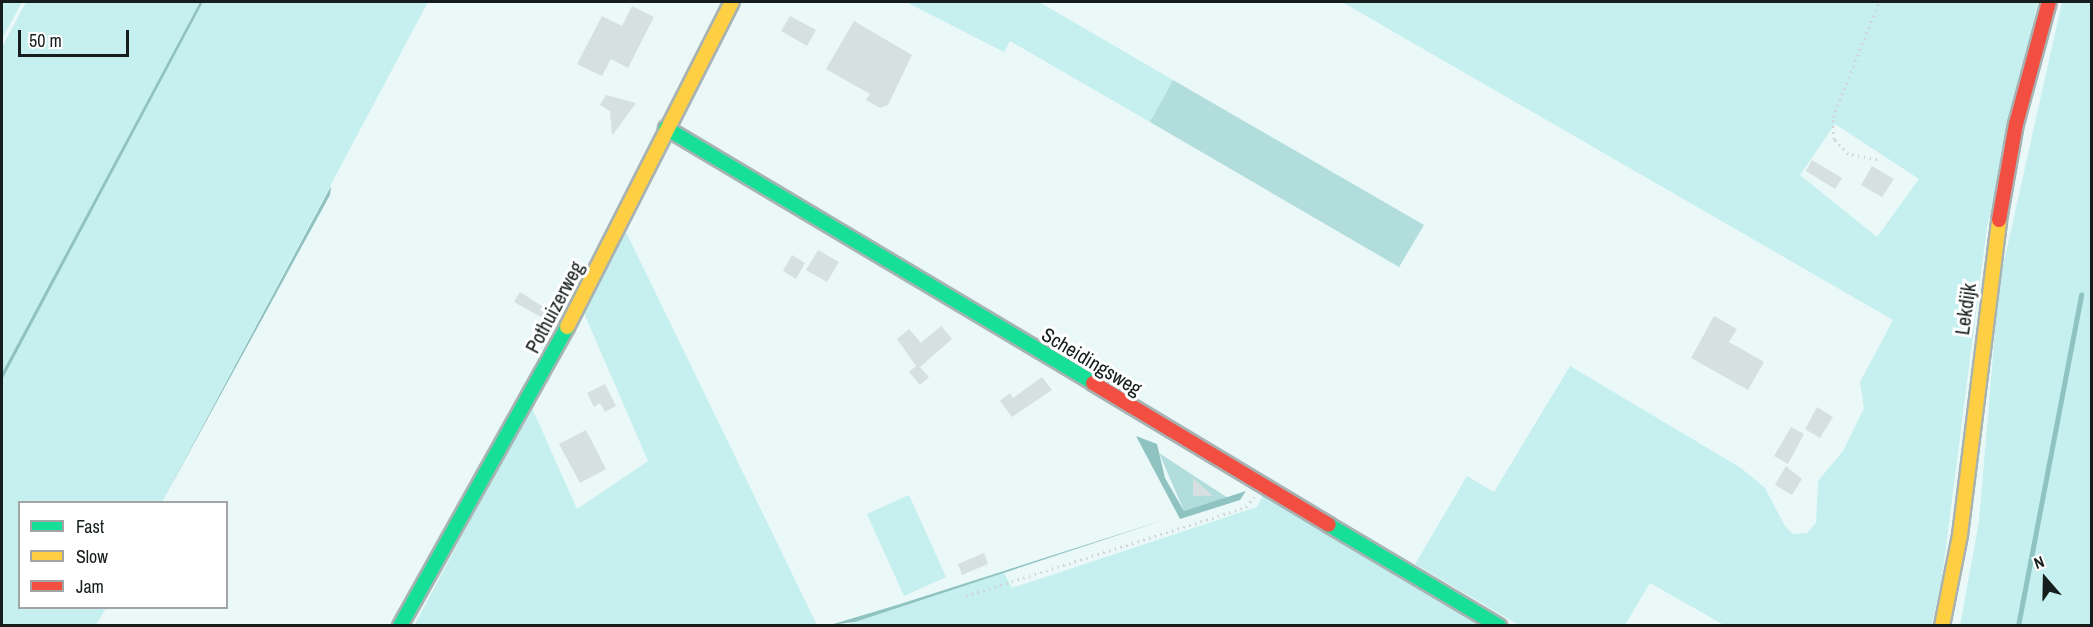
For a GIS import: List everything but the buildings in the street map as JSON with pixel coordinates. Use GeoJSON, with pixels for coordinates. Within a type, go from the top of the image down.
{"type":"FeatureCollection","features":[{"type":"Feature","properties":{"kind":"street","name":"Pothuizerweg"},"geometry":{"type":"LineString","coordinates":[[400,626],[570,321],[732,2]]}},
{"type":"Feature","properties":{"kind":"street","name":"Lekdijk"},"geometry":{"type":"LineString","coordinates":[[1942,626],[1960,535],[1993,250],[2016,124],[2049,2]]}},
{"type":"Feature","properties":{"kind":"street","name":"Scheidingsweg"},"geometry":{"type":"LineString","coordinates":[[666,128],[1499,626]]}},
{"type":"Feature","properties":{"kind":"path"},"geometry":{"type":"LineString","coordinates":[[1877,159],[1848,154],[1834,138],[1833,117],[1879,2]]}},
{"type":"Feature","properties":{"kind":"path"},"geometry":{"type":"LineString","coordinates":[[966,596],[1241,509]]}},
{"type":"Feature","properties":{"kind":"path"},"geometry":{"type":"LineString","coordinates":[[2090,626],[2091,615]]}},
{"type":"Feature","properties":{"kind":"shaded area"},"geometry":{"type":"Polygon","coordinates":[[[2,2],[22,2],[2,39],[2,2]]]}},
{"type":"Feature","properties":{"kind":"shaded area"},"geometry":{"type":"Polygon","coordinates":[[[26,2],[200,2],[2,373],[2,47],[26,2]]]}},
{"type":"Feature","properties":{"kind":"shaded area"},"geometry":{"type":"Polygon","coordinates":[[[200,2],[203,2],[2,380],[2,373],[200,2]]]}},
{"type":"Feature","properties":{"kind":"shaded area"},"geometry":{"type":"Polygon","coordinates":[[[203,2],[428,2],[163,501],[18,501],[18,609],[105,609],[96,625],[2,626],[2,380],[203,2]]]}},
{"type":"Feature","properties":{"kind":"shaded area"},"geometry":{"type":"Polygon","coordinates":[[[906,2],[1039,2],[1173,80],[1150,122],[1010,41],[1004,52],[906,2]]]}},
{"type":"Feature","properties":{"kind":"shaded area"},"geometry":{"type":"Polygon","coordinates":[[[1342,2],[2038,2],[1987,227],[1942,578],[1932,625],[1724,625],[1650,583],[1625,625],[1519,625],[1415,564],[1467,476],[1494,492],[1570,366],[1741,468],[1765,488],[1785,526],[1793,534],[1807,533],[1816,523],[1818,481],[1843,451],[1864,408],[1860,382],[1893,320],[1342,2]],[[1835,124],[1800,175],[1877,237],[1919,179],[1835,124]]]}},
{"type":"Feature","properties":{"kind":"shaded area"},"geometry":{"type":"Polygon","coordinates":[[[2062,2],[2091,2],[2091,625],[1960,626],[1979,521],[1999,284],[2062,2]]]}},
{"type":"Feature","properties":{"kind":"shaded area"},"geometry":{"type":"Polygon","coordinates":[[[1173,80],[1424,225],[1399,267],[1150,122],[1173,80]]]}},
{"type":"Feature","properties":{"kind":"shaded area"},"geometry":{"type":"Polygon","coordinates":[[[331,186],[330,195],[163,501],[331,186]]]}},
{"type":"Feature","properties":{"kind":"shaded area"},"geometry":{"type":"Polygon","coordinates":[[[626,232],[817,625],[414,626],[531,406],[577,509],[648,461],[583,311],[626,232]]]}},
{"type":"Feature","properties":{"kind":"shaded area"},"geometry":{"type":"Polygon","coordinates":[[[1136,436],[1157,444],[1165,478],[1184,511],[1246,491],[1240,500],[1180,519],[1136,436]]]}},
{"type":"Feature","properties":{"kind":"shaded area"},"geometry":{"type":"Polygon","coordinates":[[[1159,453],[1228,498],[1184,511],[1159,453]]]}},
{"type":"Feature","properties":{"kind":"shaded area"},"geometry":{"type":"Polygon","coordinates":[[[1265,491],[1478,625],[843,626],[1004,573],[1012,588],[1257,507],[1265,491]]]}},
{"type":"Feature","properties":{"kind":"shaded area"},"geometry":{"type":"Polygon","coordinates":[[[909,495],[946,577],[904,596],[867,514],[909,495]]]}},
{"type":"Feature","properties":{"kind":"shaded area"},"geometry":{"type":"Polygon","coordinates":[[[1167,519],[855,622],[830,625],[897,605],[1167,519]]]}},
{"type":"Feature","properties":{"kind":"waterway"},"geometry":{"type":"LineString","coordinates":[[2018,626],[2081,295]]}},
{"type":"Feature","properties":{"kind":"traffic: fast"},"geometry":{"type":"LineString","coordinates":[[666,128],[1093,383]]}},
{"type":"Feature","properties":{"kind":"traffic: fast"},"geometry":{"type":"LineString","coordinates":[[400,626],[567,327]]}},
{"type":"Feature","properties":{"kind":"traffic: fast"},"geometry":{"type":"LineString","coordinates":[[1329,525],[1499,626]]}},
{"type":"Feature","properties":{"kind":"traffic: slow"},"geometry":{"type":"LineString","coordinates":[[567,327],[732,2]]}},
{"type":"Feature","properties":{"kind":"traffic: slow"},"geometry":{"type":"LineString","coordinates":[[1942,626],[1960,535],[1999,220]]}},
{"type":"Feature","properties":{"kind":"traffic: jam"},"geometry":{"type":"LineString","coordinates":[[1999,220],[2016,124],[2049,2]]}},
{"type":"Feature","properties":{"kind":"traffic: jam"},"geometry":{"type":"LineString","coordinates":[[1093,383],[1329,525]]}}]}
